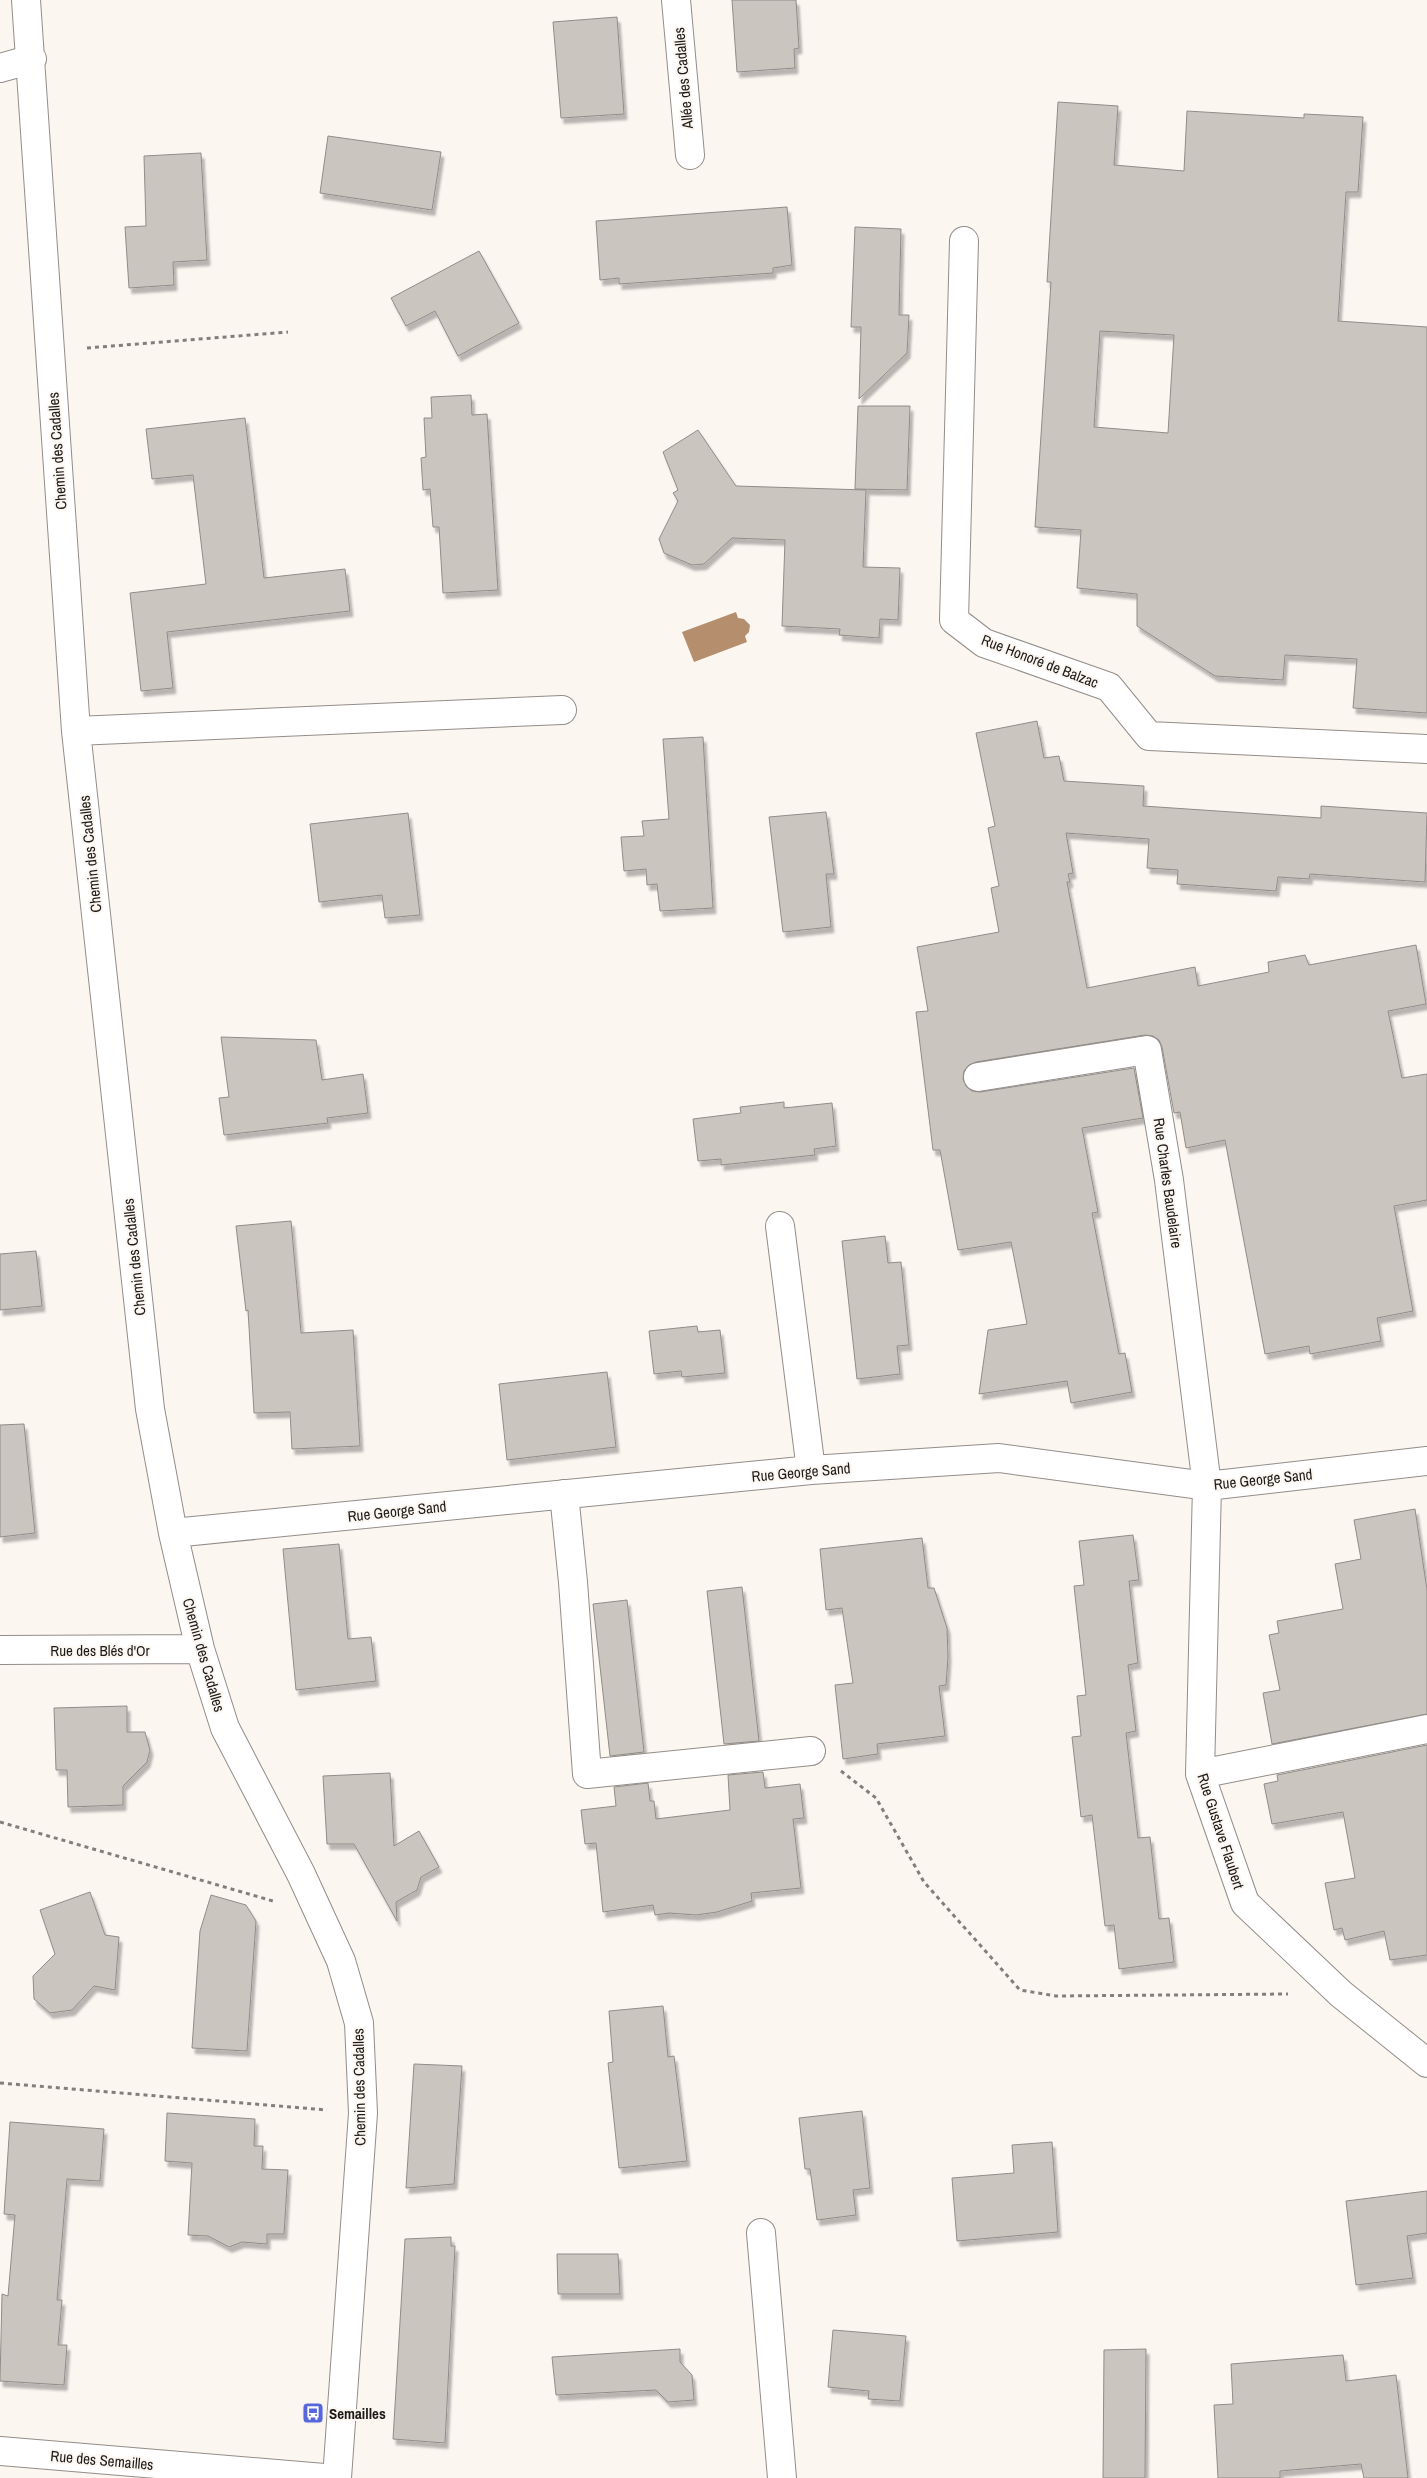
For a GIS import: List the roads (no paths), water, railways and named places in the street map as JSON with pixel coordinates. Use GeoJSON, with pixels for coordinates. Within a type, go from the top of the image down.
{"type":"FeatureCollection","features":[{"type":"Feature","properties":{"kind":"street","name":"Chemin des Cadalles"},"geometry":{"type":"LineString","coordinates":[[26,0],[32,59],[76,731],[150,1409],[173,1533],[200,1649],[226,1728],[320,1914],[341,1961],[359,2023],[363,2113],[337,2478]]}},
{"type":"Feature","properties":{"kind":"street","name":"Allée des Cadalles"},"geometry":{"type":"LineString","coordinates":[[676,0],[690,155]]}},
{"type":"Feature","properties":{"kind":"street"},"geometry":{"type":"LineString","coordinates":[[0,68],[32,59]]}},
{"type":"Feature","properties":{"kind":"street","name":"Rue Honoré de Balzac"},"geometry":{"type":"LineString","coordinates":[[964,241],[954,620],[984,643],[1109,687],[1149,736],[1427,749]]}},
{"type":"Feature","properties":{"kind":"street"},"geometry":{"type":"LineString","coordinates":[[76,731],[562,710]]}},
{"type":"Feature","properties":{"kind":"street","name":"Rue Charles Baudelaire"},"geometry":{"type":"LineString","coordinates":[[978,1078],[1147,1050],[1169,1180],[1207,1486]]}},
{"type":"Feature","properties":{"kind":"street"},"geometry":{"type":"LineString","coordinates":[[780,1226],[811,1470]]}},
{"type":"Feature","properties":{"kind":"street","name":"Rue George Sand"},"geometry":{"type":"LineString","coordinates":[[173,1533],[811,1470],[999,1458],[1207,1486],[1427,1460]]}},
{"type":"Feature","properties":{"kind":"street","name":"Rue Gustave Flaubert"},"geometry":{"type":"LineString","coordinates":[[1207,1486],[1200,1774],[1245,1903],[1341,1994],[1427,2063]]}},
{"type":"Feature","properties":{"kind":"street"},"geometry":{"type":"LineString","coordinates":[[564,1494],[587,1774],[811,1751]]}},
{"type":"Feature","properties":{"kind":"street","name":"Rue des Blés d'Or"},"geometry":{"type":"LineString","coordinates":[[0,1650],[200,1649]]}},
{"type":"Feature","properties":{"kind":"street"},"geometry":{"type":"LineString","coordinates":[[1200,1774],[1427,1729]]}},
{"type":"Feature","properties":{"kind":"street"},"geometry":{"type":"LineString","coordinates":[[761,2233],[782,2478]]}},
{"type":"Feature","properties":{"kind":"street","name":"Rue des Semailles"},"geometry":{"type":"LineString","coordinates":[[0,2451],[324,2478]]}},
{"type":"Feature","properties":{"kind":"place","name":"Semailles"},"geometry":{"type":"Point","coordinates":[313,2413]}}]}
